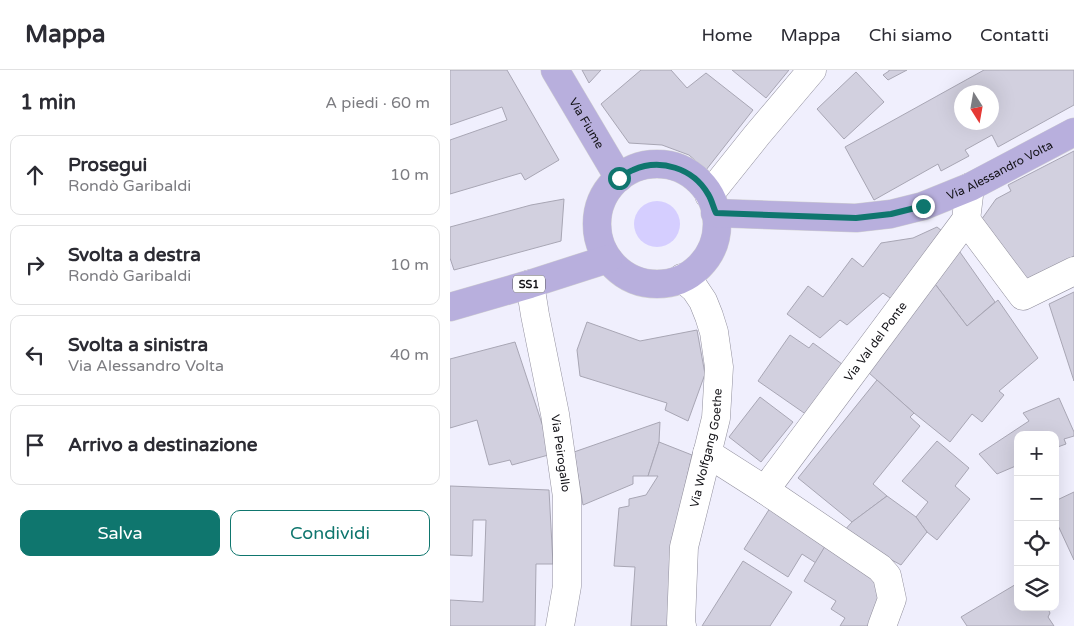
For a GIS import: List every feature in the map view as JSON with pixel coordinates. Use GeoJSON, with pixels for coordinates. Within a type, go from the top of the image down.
{"type":"FeatureCollection","features":[{"type":"Feature","properties":{"kind":"main road","name":"Via Fiume"},"geometry":{"type":"LineString","coordinates":[[555,70],[619,178]]}},
{"type":"Feature","properties":{"kind":"main road","name":"Via Alessandro Volta"},"geometry":{"type":"LineString","coordinates":[[712,204],[856,218],[891,214],[923,206],[970,187],[1074,132]]}},
{"type":"Feature","properties":{"kind":"main road"},"geometry":{"type":"LineString","coordinates":[[661,164],[675,167],[689,174],[700,183],[712,204],[716,228],[713,244],[706,258],[696,270],[682,278],[667,283],[650,284],[634,280],[619,272],[608,260],[600,243],[596,225],[599,208],[607,191],[619,178],[632,170],[661,164]]}},
{"type":"Feature","properties":{"kind":"main road","name":"SS1"},"geometry":{"type":"LineString","coordinates":[[450,307],[608,260]]}},
{"type":"Feature","properties":{"kind":"street"},"geometry":{"type":"LineString","coordinates":[[712,204],[757,135],[812,70]]}},
{"type":"Feature","properties":{"kind":"street","name":"Via Val del Ponte"},"geometry":{"type":"LineString","coordinates":[[765,490],[966,220],[970,187]]}},
{"type":"Feature","properties":{"kind":"street"},"geometry":{"type":"LineString","coordinates":[[966,220],[1022,296],[1074,271]]}},
{"type":"Feature","properties":{"kind":"street","name":"Via Wolfgang Goethe"},"geometry":{"type":"LineString","coordinates":[[682,278],[695,289],[703,300],[714,332],[719,367],[716,418],[684,547],[682,626]]}},
{"type":"Feature","properties":{"kind":"street","name":"Via Peirogallo"},"geometry":{"type":"LineString","coordinates":[[530,284],[567,497],[567,586],[560,626]]}},
{"type":"Feature","properties":{"kind":"street"},"geometry":{"type":"LineString","coordinates":[[707,453],[880,568],[887,576],[892,599],[882,626]]}},
{"type":"Feature","properties":{"kind":"shaded area"},"geometry":{"type":"Polygon","coordinates":[[[657,201],[670,205],[676,211],[680,224],[676,237],[670,243],[657,247],[644,243],[638,237],[634,224],[638,211],[644,205],[657,201]]]}},
{"type":"Feature","properties":{"kind":"building"},"geometry":{"type":"Polygon","coordinates":[[[450,70],[507,70],[559,160],[525,180],[521,173],[450,194],[450,140],[507,120],[502,107],[450,125],[450,70]]]}},
{"type":"Feature","properties":{"kind":"building"},"geometry":{"type":"Polygon","coordinates":[[[582,70],[601,70],[589,83],[582,70]]]}},
{"type":"Feature","properties":{"kind":"building"},"geometry":{"type":"Polygon","coordinates":[[[641,70],[671,70],[687,88],[706,73],[753,110],[706,170],[689,155],[662,145],[629,143],[601,104],[641,70]]]}},
{"type":"Feature","properties":{"kind":"building"},"geometry":{"type":"Polygon","coordinates":[[[732,70],[789,70],[766,98],[732,70]]]}},
{"type":"Feature","properties":{"kind":"building"},"geometry":{"type":"Polygon","coordinates":[[[889,70],[907,70],[888,80],[883,75],[889,70]]]}},
{"type":"Feature","properties":{"kind":"building"},"geometry":{"type":"Polygon","coordinates":[[[984,70],[1074,70],[1074,105],[998,147],[992,135],[965,150],[969,156],[941,171],[938,164],[874,200],[845,147],[954,87],[954,130],[999,130],[999,85],[957,85],[984,70]]]}},
{"type":"Feature","properties":{"kind":"building"},"geometry":{"type":"Polygon","coordinates":[[[856,72],[884,102],[844,139],[817,109],[856,72]]]}},
{"type":"Feature","properties":{"kind":"building"},"geometry":{"type":"Polygon","coordinates":[[[1074,151],[1074,256],[1023,283],[979,223],[996,199],[1011,191],[1008,185],[1074,151]]]}},
{"type":"Feature","properties":{"kind":"building"},"geometry":{"type":"Polygon","coordinates":[[[564,199],[561,241],[454,270],[450,258],[450,227],[531,205],[564,199]]]}},
{"type":"Feature","properties":{"kind":"building"},"geometry":{"type":"Polygon","coordinates":[[[937,227],[942,231],[893,300],[883,293],[847,325],[840,320],[820,338],[787,314],[808,286],[823,297],[852,258],[863,267],[881,243],[913,238],[937,227]]]}},
{"type":"Feature","properties":{"kind":"building"},"geometry":{"type":"Polygon","coordinates":[[[955,245],[995,302],[967,326],[932,280],[955,245]]]}},
{"type":"Feature","properties":{"kind":"building"},"geometry":{"type":"Polygon","coordinates":[[[932,280],[967,326],[998,300],[1038,358],[999,391],[1004,395],[982,422],[972,414],[950,442],[869,373],[932,280]]]}},
{"type":"Feature","properties":{"kind":"building"},"geometry":{"type":"Polygon","coordinates":[[[1074,292],[1074,381],[1049,304],[1074,292]]]}},
{"type":"Feature","properties":{"kind":"building"},"geometry":{"type":"Polygon","coordinates":[[[587,322],[640,341],[697,330],[705,374],[688,421],[665,410],[667,403],[580,376],[577,350],[587,322]]]}},
{"type":"Feature","properties":{"kind":"building"},"geometry":{"type":"Polygon","coordinates":[[[790,335],[809,348],[813,343],[842,364],[807,415],[758,381],[790,335]]]}},
{"type":"Feature","properties":{"kind":"building"},"geometry":{"type":"Polygon","coordinates":[[[515,342],[552,454],[512,465],[510,460],[489,465],[477,420],[450,428],[450,359],[515,342]]]}},
{"type":"Feature","properties":{"kind":"building"},"geometry":{"type":"Polygon","coordinates":[[[877,380],[914,413],[910,417],[920,426],[873,484],[887,496],[852,522],[798,478],[877,380]]]}},
{"type":"Feature","properties":{"kind":"building"},"geometry":{"type":"Polygon","coordinates":[[[760,397],[793,422],[761,462],[729,437],[760,397]]]}},
{"type":"Feature","properties":{"kind":"building"},"geometry":{"type":"Polygon","coordinates":[[[1059,398],[1074,436],[1064,439],[1066,444],[1059,447],[1059,431],[1014,431],[1014,467],[997,474],[979,454],[1029,421],[1023,413],[1059,398]]]}},
{"type":"Feature","properties":{"kind":"building"},"geometry":{"type":"Polygon","coordinates":[[[660,422],[659,442],[648,476],[633,476],[633,484],[583,505],[574,452],[660,422]]]}},
{"type":"Feature","properties":{"kind":"building"},"geometry":{"type":"Polygon","coordinates":[[[937,441],[969,468],[955,486],[970,499],[937,540],[927,532],[916,517],[928,502],[902,481],[937,441]]]}},
{"type":"Feature","properties":{"kind":"building"},"geometry":{"type":"Polygon","coordinates":[[[659,442],[692,455],[673,539],[672,626],[631,626],[635,567],[614,566],[619,508],[629,506],[629,499],[646,495],[658,476],[648,476],[659,442]]]}},
{"type":"Feature","properties":{"kind":"building"},"geometry":{"type":"Polygon","coordinates":[[[450,486],[549,490],[553,564],[536,564],[535,626],[450,626],[450,600],[483,602],[486,520],[473,520],[472,556],[450,555],[450,486]]]}},
{"type":"Feature","properties":{"kind":"building"},"geometry":{"type":"Polygon","coordinates":[[[1074,492],[1074,560],[1059,528],[1059,499],[1074,492]]]}},
{"type":"Feature","properties":{"kind":"building"},"geometry":{"type":"Polygon","coordinates":[[[887,496],[916,517],[927,532],[901,565],[842,533],[852,522],[887,496]]]}},
{"type":"Feature","properties":{"kind":"building"},"geometry":{"type":"Polygon","coordinates":[[[770,508],[827,543],[816,563],[802,554],[788,577],[744,549],[770,508]]]}},
{"type":"Feature","properties":{"kind":"building"},"geometry":{"type":"Polygon","coordinates":[[[827,543],[881,584],[874,626],[840,626],[845,618],[831,609],[836,601],[804,581],[827,543]]]}},
{"type":"Feature","properties":{"kind":"building"},"geometry":{"type":"Polygon","coordinates":[[[743,561],[792,592],[770,626],[702,626],[743,561]]]}},
{"type":"Feature","properties":{"kind":"building"},"geometry":{"type":"Polygon","coordinates":[[[1014,585],[1014,611],[1049,611],[1048,617],[1054,626],[967,626],[961,617],[1014,585]]]}},
{"type":"Feature","properties":{"kind":"route"},"geometry":{"type":"LineString","coordinates":[[619,178],[632,170],[646,166],[661,164],[675,167],[689,174],[700,183],[709,195],[716,213],[856,218],[891,214],[923,206]]}}]}
